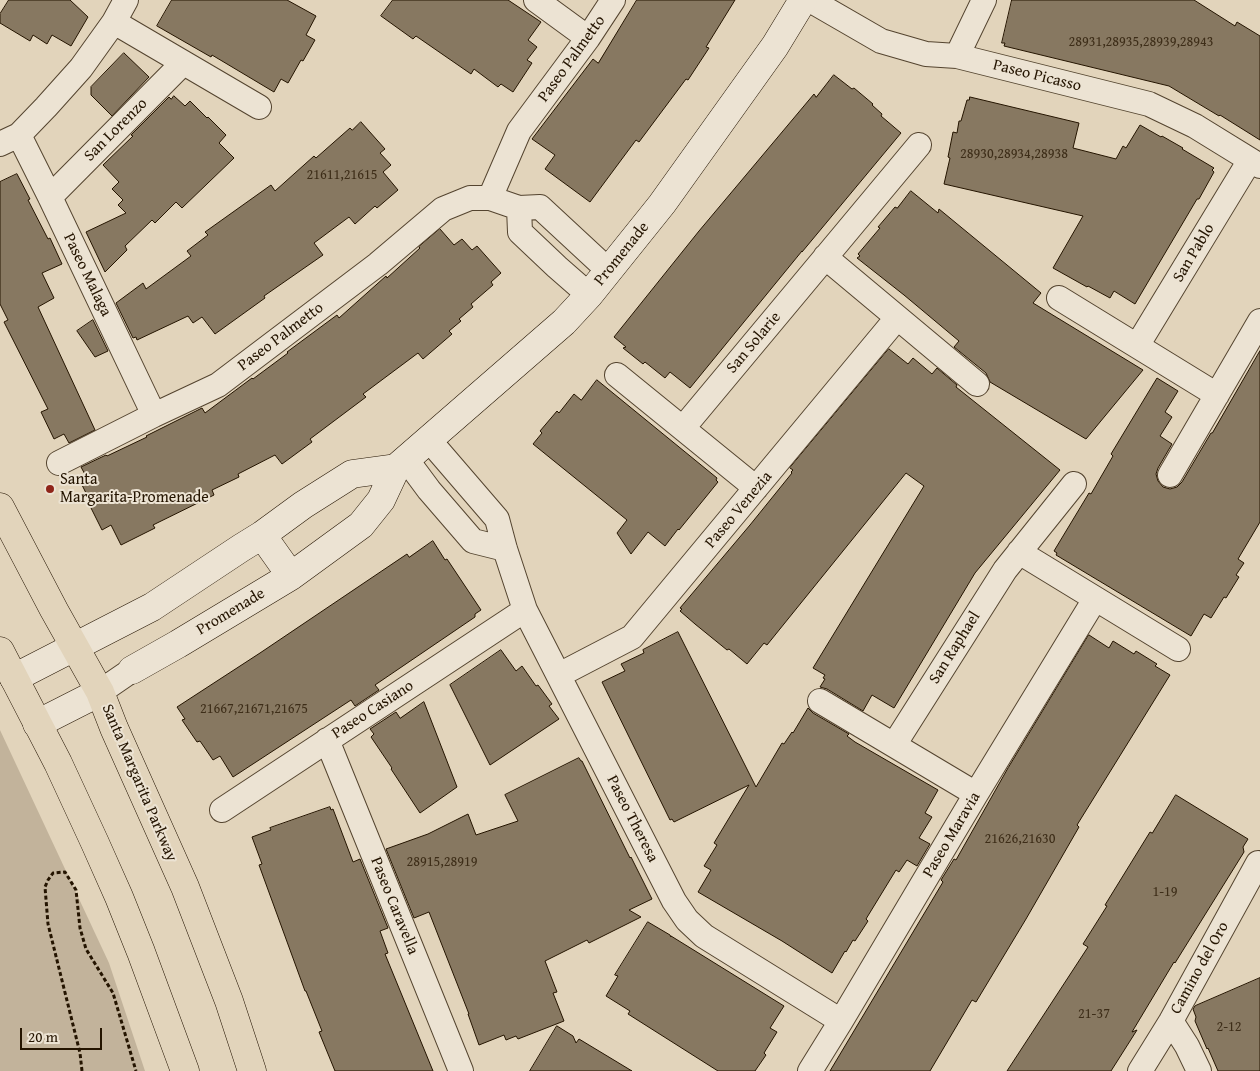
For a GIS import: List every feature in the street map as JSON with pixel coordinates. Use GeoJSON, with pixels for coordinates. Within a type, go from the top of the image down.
{"type":"FeatureCollection","features":[{"type":"Feature","properties":{"kind":"main road","name":"Santa Margarita Parkway"},"geometry":{"type":"LineString","coordinates":[[0,507],[100,692],[188,896],[229,1001],[252,1071]]}},
{"type":"Feature","properties":{"kind":"main road"},"geometry":{"type":"LineString","coordinates":[[0,651],[58,763],[119,897],[185,1071]]}},
{"type":"Feature","properties":{"kind":"street"},"geometry":{"type":"LineString","coordinates":[[9,140],[46,107],[81,68],[114,22],[126,0]]}},
{"type":"Feature","properties":{"kind":"street"},"geometry":{"type":"LineString","coordinates":[[536,0],[588,38]]}},
{"type":"Feature","properties":{"kind":"street","name":"Paseo Palmetto"},"geometry":{"type":"LineString","coordinates":[[490,198],[519,131],[588,38],[613,0]]}},
{"type":"Feature","properties":{"kind":"street","name":"Promenade"},"geometry":{"type":"LineString","coordinates":[[38,724],[100,692],[132,670],[291,576],[361,525],[381,500],[401,463],[564,322],[589,295],[662,204],[770,54],[802,0]]}},
{"type":"Feature","properties":{"kind":"street","name":"Paseo Picasso"},"geometry":{"type":"LineString","coordinates":[[810,0],[882,41],[926,54],[957,56],[1149,104],[1195,126],[1255,163]]}},
{"type":"Feature","properties":{"kind":"street"},"geometry":{"type":"LineString","coordinates":[[957,56],[984,0]]}},
{"type":"Feature","properties":{"kind":"street"},"geometry":{"type":"LineString","coordinates":[[114,22],[260,107]]}},
{"type":"Feature","properties":{"kind":"street","name":"San Lorenzo"},"geometry":{"type":"LineString","coordinates":[[50,197],[183,63]]}},
{"type":"Feature","properties":{"kind":"street","name":"Paseo Malaga"},"geometry":{"type":"LineString","coordinates":[[9,140],[50,197],[154,415]]}},
{"type":"Feature","properties":{"kind":"street","name":"San Solarie"},"geometry":{"type":"LineString","coordinates":[[682,428],[919,145]]}},
{"type":"Feature","properties":{"kind":"street","name":"San Pablo"},"geometry":{"type":"LineString","coordinates":[[1138,346],[1255,163]]}},
{"type":"Feature","properties":{"kind":"street","name":"Paseo Palmetto"},"geometry":{"type":"LineString","coordinates":[[60,463],[218,385],[378,264],[443,209],[470,198],[490,198],[519,208],[540,207],[609,271]]}},
{"type":"Feature","properties":{"kind":"street"},"geometry":{"type":"LineString","coordinates":[[519,208],[520,232],[557,268],[589,295]]}},
{"type":"Feature","properties":{"kind":"street"},"geometry":{"type":"LineString","coordinates":[[824,258],[977,384]]}},
{"type":"Feature","properties":{"kind":"street"},"geometry":{"type":"LineString","coordinates":[[1059,298],[1217,395]]}},
{"type":"Feature","properties":{"kind":"street","name":"Paseo Venezia"},"geometry":{"type":"LineString","coordinates":[[559,675],[632,637],[897,318]]}},
{"type":"Feature","properties":{"kind":"street"},"geometry":{"type":"LineString","coordinates":[[1170,475],[1260,321]]}},
{"type":"Feature","properties":{"kind":"street"},"geometry":{"type":"LineString","coordinates":[[618,375],[756,488]]}},
{"type":"Feature","properties":{"kind":"street","name":"Paseo Theresa"},"geometry":{"type":"LineString","coordinates":[[429,440],[498,519],[505,549],[524,610],[674,901],[687,920],[704,936],[841,1020]]}},
{"type":"Feature","properties":{"kind":"street"},"geometry":{"type":"LineString","coordinates":[[14,678],[152,606],[352,474],[401,463],[428,490],[473,541],[505,549]]}},
{"type":"Feature","properties":{"kind":"street","name":"San Raphael"},"geometry":{"type":"LineString","coordinates":[[894,745],[1005,570],[1074,484]]}},
{"type":"Feature","properties":{"kind":"street"},"geometry":{"type":"LineString","coordinates":[[262,535],[291,576]]}},
{"type":"Feature","properties":{"kind":"street"},"geometry":{"type":"LineString","coordinates":[[1019,552],[1178,649]]}},
{"type":"Feature","properties":{"kind":"street","name":"Paseo Maravia"},"geometry":{"type":"LineString","coordinates":[[810,1071],[1095,599]]}},
{"type":"Feature","properties":{"kind":"street","name":"Paseo Casiano"},"geometry":{"type":"LineString","coordinates":[[222,810],[524,610]]}},
{"type":"Feature","properties":{"kind":"street"},"geometry":{"type":"LineString","coordinates":[[820,701],[976,794]]}},
{"type":"Feature","properties":{"kind":"street","name":"Paseo Caravella"},"geometry":{"type":"LineString","coordinates":[[328,740],[461,1071]]}},
{"type":"Feature","properties":{"kind":"street","name":"Camino del Oro"},"geometry":{"type":"LineString","coordinates":[[1140,1071],[1171,1021],[1258,863]]}},
{"type":"Feature","properties":{"kind":"street"},"geometry":{"type":"LineString","coordinates":[[1171,1021],[1187,1046],[1199,1071]]}},
{"type":"Feature","properties":{"kind":"path"},"geometry":{"type":"LineString","coordinates":[[82,1071],[80,1053],[48,924],[45,887],[53,872],[64,872],[76,890],[80,928],[86,949],[113,993],[136,1071]]}},
{"type":"Feature","properties":{"kind":"shaded area"},"geometry":{"type":"Polygon","coordinates":[[[0,730],[109,963],[145,1071],[0,1071],[0,730]]]}},
{"type":"Feature","properties":{"kind":"building"},"geometry":{"type":"Polygon","coordinates":[[[9,0],[70,0],[88,17],[71,46],[52,35],[47,44],[33,35],[30,41],[0,23],[0,14],[9,0]]]}},
{"type":"Feature","properties":{"kind":"building"},"geometry":{"type":"Polygon","coordinates":[[[172,0],[287,0],[316,16],[306,35],[315,40],[288,83],[281,79],[274,92],[212,55],[211,57],[157,26],[172,0]]]}},
{"type":"Feature","properties":{"kind":"building"},"geometry":{"type":"Polygon","coordinates":[[[393,0],[508,0],[541,22],[528,40],[537,47],[527,60],[532,63],[513,92],[501,84],[498,87],[474,69],[471,74],[416,36],[413,39],[381,16],[393,0]]]}},
{"type":"Feature","properties":{"kind":"building"},"geometry":{"type":"Polygon","coordinates":[[[637,0],[735,0],[706,47],[709,48],[688,80],[686,79],[639,142],[636,140],[590,202],[545,169],[555,155],[532,139],[593,59],[598,63],[637,0]]]}},
{"type":"Feature","properties":{"kind":"building"},"geometry":{"type":"Polygon","coordinates":[[[1012,0],[1194,0],[1235,26],[1237,22],[1260,36],[1260,140],[1169,86],[1004,46],[1005,43],[1002,43],[1012,0]]]}},
{"type":"Feature","properties":{"kind":"building"},"geometry":{"type":"Polygon","coordinates":[[[124,53],[149,77],[112,116],[91,95],[91,87],[124,53]]]}},
{"type":"Feature","properties":{"kind":"building"},"geometry":{"type":"Polygon","coordinates":[[[834,75],[852,89],[854,88],[873,104],[882,114],[881,116],[901,133],[690,388],[670,372],[665,378],[623,348],[626,347],[614,337],[699,231],[814,94],[816,97],[834,75]]]}},
{"type":"Feature","properties":{"kind":"building"},"geometry":{"type":"Polygon","coordinates":[[[174,96],[185,106],[190,101],[226,135],[219,143],[234,158],[182,208],[176,202],[155,223],[152,220],[125,246],[127,250],[105,272],[86,232],[126,213],[118,205],[123,200],[112,189],[119,182],[103,165],[169,97],[171,99],[174,96]]]}},
{"type":"Feature","properties":{"kind":"building"},"geometry":{"type":"Polygon","coordinates":[[[970,97],[1079,123],[1073,148],[1116,159],[1123,146],[1126,148],[1140,125],[1183,148],[1214,168],[1212,170],[1214,172],[1199,199],[1197,199],[1135,304],[1114,291],[1110,298],[1053,268],[1083,216],[944,184],[953,132],[957,133],[959,121],[961,121],[967,100],[970,97]]]}},
{"type":"Feature","properties":{"kind":"building"},"geometry":{"type":"Polygon","coordinates":[[[361,122],[385,149],[380,153],[391,165],[383,172],[398,190],[377,208],[375,206],[355,224],[349,217],[314,243],[323,255],[264,296],[265,298],[215,334],[202,317],[193,323],[188,316],[137,340],[136,337],[133,338],[116,303],[143,283],[146,289],[191,256],[187,251],[208,235],[205,232],[271,185],[275,191],[314,156],[316,158],[350,128],[352,130],[361,122]]]}},
{"type":"Feature","properties":{"kind":"building"},"geometry":{"type":"Polygon","coordinates":[[[17,174],[30,199],[28,200],[48,239],[50,238],[62,264],[42,273],[54,298],[38,307],[95,430],[69,443],[64,434],[54,439],[41,412],[48,409],[4,322],[8,320],[0,304],[0,182],[17,174]]]}},
{"type":"Feature","properties":{"kind":"building"},"geometry":{"type":"Polygon","coordinates":[[[911,191],[938,213],[939,209],[1041,293],[1033,303],[1143,370],[1086,439],[990,382],[986,373],[954,347],[959,341],[857,258],[860,256],[858,254],[880,228],[878,227],[911,191]]]}},
{"type":"Feature","properties":{"kind":"building"},"geometry":{"type":"Polygon","coordinates":[[[440,229],[454,245],[462,239],[472,250],[477,246],[501,273],[491,282],[493,285],[471,304],[473,307],[459,319],[461,321],[449,331],[452,334],[423,359],[418,353],[363,394],[366,397],[310,439],[312,442],[282,464],[275,455],[238,474],[239,477],[212,490],[214,495],[153,525],[155,528],[121,545],[111,525],[102,530],[81,483],[88,480],[81,467],[147,437],[202,408],[205,413],[337,315],[339,318],[386,276],[387,278],[440,229]]]}},
{"type":"Feature","properties":{"kind":"building"},"geometry":{"type":"Polygon","coordinates":[[[93,320],[108,351],[95,357],[77,331],[93,320]]]}},
{"type":"Feature","properties":{"kind":"building"},"geometry":{"type":"Polygon","coordinates":[[[889,349],[908,364],[913,358],[932,374],[937,368],[957,385],[956,387],[1060,470],[975,573],[894,708],[872,695],[863,711],[827,689],[820,687],[825,679],[823,678],[825,675],[813,668],[924,486],[906,473],[767,645],[764,643],[747,664],[695,624],[680,611],[682,609],[680,608],[792,473],[793,470],[790,468],[889,349]]]}},
{"type":"Feature","properties":{"kind":"building"},"geometry":{"type":"Polygon","coordinates":[[[1260,351],[1260,522],[1238,559],[1244,563],[1236,575],[1239,577],[1211,618],[1204,614],[1191,636],[1056,555],[1057,553],[1054,551],[1089,493],[1091,494],[1113,456],[1111,454],[1157,378],[1178,391],[1165,412],[1172,417],[1160,436],[1172,444],[1156,474],[1158,481],[1163,487],[1170,489],[1177,487],[1182,482],[1260,351]]]}},
{"type":"Feature","properties":{"kind":"building"},"geometry":{"type":"Polygon","coordinates":[[[597,380],[717,478],[718,482],[665,546],[648,532],[631,554],[617,533],[627,520],[533,444],[542,433],[540,431],[557,411],[559,413],[574,394],[581,400],[597,380]]]}},
{"type":"Feature","properties":{"kind":"building"},"geometry":{"type":"Polygon","coordinates":[[[433,541],[481,610],[475,614],[475,617],[375,685],[379,690],[355,706],[351,700],[233,777],[220,756],[213,760],[200,741],[197,742],[182,720],[185,719],[177,707],[407,554],[409,557],[433,541]]]}},
{"type":"Feature","properties":{"kind":"building"},"geometry":{"type":"Polygon","coordinates":[[[678,632],[756,787],[782,743],[784,744],[793,733],[808,708],[813,713],[849,734],[847,736],[855,742],[938,790],[925,813],[932,817],[919,838],[930,844],[917,866],[907,860],[899,872],[896,870],[866,919],[868,921],[855,941],[853,940],[845,951],[832,973],[782,941],[698,892],[711,870],[704,866],[717,845],[714,843],[749,785],[674,822],[672,819],[670,820],[602,682],[625,671],[621,664],[644,653],[643,650],[678,632]]]}},
{"type":"Feature","properties":{"kind":"building"},"geometry":{"type":"Polygon","coordinates":[[[1089,635],[1109,648],[1113,641],[1134,654],[1136,651],[1170,675],[1077,825],[1079,827],[1026,919],[976,1002],[972,1000],[930,1071],[830,1071],[943,882],[941,880],[954,859],[956,860],[1008,768],[1089,635]]]}},
{"type":"Feature","properties":{"kind":"building"},"geometry":{"type":"Polygon","coordinates":[[[501,650],[516,671],[522,666],[536,686],[538,685],[552,704],[549,706],[559,719],[490,765],[450,685],[501,650]]]}},
{"type":"Feature","properties":{"kind":"building"},"geometry":{"type":"Polygon","coordinates":[[[424,702],[457,787],[420,813],[371,737],[374,734],[370,729],[396,712],[400,718],[424,702]]]}},
{"type":"Feature","properties":{"kind":"building"},"geometry":{"type":"Polygon","coordinates":[[[579,758],[652,899],[629,910],[641,917],[589,943],[587,940],[545,961],[557,992],[553,993],[564,1021],[518,1039],[516,1036],[506,1040],[504,1035],[479,1045],[469,1014],[429,912],[414,918],[386,849],[428,834],[468,814],[476,835],[518,821],[505,795],[579,758]]]}},
{"type":"Feature","properties":{"kind":"building"},"geometry":{"type":"Polygon","coordinates":[[[1176,795],[1248,839],[1243,847],[1244,852],[1132,1032],[1137,1030],[1111,1071],[1007,1071],[1088,947],[1083,944],[1107,906],[1105,905],[1150,832],[1152,833],[1176,795]]]}},
{"type":"Feature","properties":{"kind":"building"},"geometry":{"type":"Polygon","coordinates":[[[330,807],[331,810],[333,809],[353,862],[360,859],[388,928],[380,931],[388,953],[385,954],[433,1071],[335,1071],[319,1032],[322,1031],[305,991],[259,865],[262,864],[252,837],[271,830],[270,828],[330,807]]]}},
{"type":"Feature","properties":{"kind":"building"},"geometry":{"type":"Polygon","coordinates":[[[648,922],[784,1006],[770,1028],[777,1032],[764,1053],[766,1055],[755,1071],[718,1071],[628,1014],[630,1011],[606,996],[618,976],[615,975],[648,922]]]}},
{"type":"Feature","properties":{"kind":"building"},"geometry":{"type":"Polygon","coordinates":[[[1260,978],[1260,1071],[1218,1071],[1195,1021],[1196,1017],[1193,1009],[1195,1006],[1260,978]]]}},
{"type":"Feature","properties":{"kind":"building"},"geometry":{"type":"Polygon","coordinates":[[[557,1026],[573,1036],[576,1043],[579,1039],[632,1071],[530,1071],[557,1026]]]}},
{"type":"Feature","properties":{"kind":"place","name":"Santa Margarita-Promenade"},"geometry":{"type":"Point","coordinates":[50,489]}}]}
